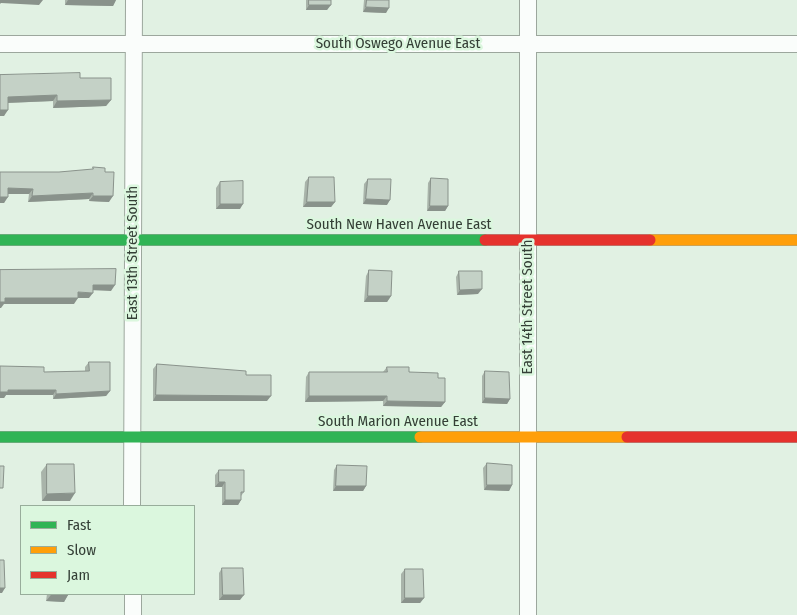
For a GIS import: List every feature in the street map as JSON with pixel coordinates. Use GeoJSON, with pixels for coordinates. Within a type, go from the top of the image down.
{"type":"FeatureCollection","features":[{"type":"Feature","properties":{"kind":"street","name":"East 13th Street South"},"geometry":{"type":"LineString","coordinates":[[132,505],[134,0]]}},
{"type":"Feature","properties":{"kind":"street","name":"East 14th Street South"},"geometry":{"type":"LineString","coordinates":[[528,0],[528,615]]}},
{"type":"Feature","properties":{"kind":"street","name":"South Oswego Avenue East"},"geometry":{"type":"LineString","coordinates":[[0,44],[797,44]]}},
{"type":"Feature","properties":{"kind":"street","name":"South New Haven Avenue East"},"geometry":{"type":"LineString","coordinates":[[0,240],[797,240]]}},
{"type":"Feature","properties":{"kind":"street","name":"South Marion Avenue East"},"geometry":{"type":"LineString","coordinates":[[0,437],[797,436]]}},
{"type":"Feature","properties":{"kind":"street"},"geometry":{"type":"LineString","coordinates":[[133,595],[133,615]]}},
{"type":"Feature","properties":{"kind":"building"},"geometry":{"type":"Polygon","coordinates":[[[309,0],[331,0],[331,5],[309,5],[309,0]]]}},
{"type":"Feature","properties":{"kind":"building"},"geometry":{"type":"Polygon","coordinates":[[[367,0],[389,0],[389,8],[366,7],[367,0]]]}},
{"type":"Feature","properties":{"kind":"building"},"geometry":{"type":"Polygon","coordinates":[[[80,73],[80,78],[111,78],[111,100],[57,101],[57,95],[8,97],[8,110],[0,110],[0,75],[80,73]]]}},
{"type":"Feature","properties":{"kind":"building"},"geometry":{"type":"Polygon","coordinates":[[[93,167],[105,168],[105,172],[114,172],[113,196],[93,196],[93,193],[32,196],[33,189],[8,188],[8,197],[0,197],[0,172],[59,172],[93,169],[93,167]]]}},
{"type":"Feature","properties":{"kind":"building"},"geometry":{"type":"Polygon","coordinates":[[[309,177],[334,177],[335,202],[307,202],[309,177]]]}},
{"type":"Feature","properties":{"kind":"building"},"geometry":{"type":"Polygon","coordinates":[[[431,178],[448,179],[448,206],[430,206],[431,178]]]}},
{"type":"Feature","properties":{"kind":"building"},"geometry":{"type":"Polygon","coordinates":[[[368,179],[391,179],[390,200],[366,199],[368,179]]]}},
{"type":"Feature","properties":{"kind":"building"},"geometry":{"type":"Polygon","coordinates":[[[243,181],[243,204],[220,204],[220,182],[243,181]]]}},
{"type":"Feature","properties":{"kind":"building"},"geometry":{"type":"Polygon","coordinates":[[[116,269],[115,285],[93,285],[93,293],[78,292],[78,298],[5,298],[5,302],[0,302],[0,270],[116,269]]]}},
{"type":"Feature","properties":{"kind":"building"},"geometry":{"type":"Polygon","coordinates":[[[369,270],[392,271],[391,296],[368,296],[369,270]]]}},
{"type":"Feature","properties":{"kind":"building"},"geometry":{"type":"Polygon","coordinates":[[[459,271],[482,271],[482,289],[460,290],[459,271]]]}},
{"type":"Feature","properties":{"kind":"building"},"geometry":{"type":"Polygon","coordinates":[[[89,362],[110,362],[110,391],[56,394],[56,390],[8,390],[8,392],[0,392],[0,366],[44,367],[44,372],[89,371],[89,362]]]}},
{"type":"Feature","properties":{"kind":"building"},"geometry":{"type":"Polygon","coordinates":[[[157,364],[246,371],[246,375],[271,375],[271,396],[156,395],[157,364]]]}},
{"type":"Feature","properties":{"kind":"building"},"geometry":{"type":"Polygon","coordinates":[[[387,367],[409,367],[409,372],[438,373],[438,378],[445,378],[445,402],[387,401],[387,396],[309,396],[309,372],[387,372],[387,367]]]}},
{"type":"Feature","properties":{"kind":"building"},"geometry":{"type":"Polygon","coordinates":[[[485,371],[509,372],[510,399],[485,398],[485,371]]]}},
{"type":"Feature","properties":{"kind":"building"},"geometry":{"type":"Polygon","coordinates":[[[487,463],[512,465],[512,485],[487,485],[487,463]]]}},
{"type":"Feature","properties":{"kind":"building"},"geometry":{"type":"Polygon","coordinates":[[[47,464],[74,464],[75,493],[47,494],[47,464]]]}},
{"type":"Feature","properties":{"kind":"building"},"geometry":{"type":"Polygon","coordinates":[[[337,465],[367,466],[366,486],[336,486],[337,465]]]}},
{"type":"Feature","properties":{"kind":"building"},"geometry":{"type":"Polygon","coordinates":[[[0,466],[4,466],[3,488],[0,488],[0,466]]]}},
{"type":"Feature","properties":{"kind":"building"},"geometry":{"type":"Polygon","coordinates":[[[219,470],[244,470],[244,492],[241,492],[241,500],[225,500],[225,482],[219,482],[219,470]]]}},
{"type":"Feature","properties":{"kind":"building"},"geometry":{"type":"Polygon","coordinates":[[[0,560],[4,560],[5,588],[0,588],[0,560]]]}},
{"type":"Feature","properties":{"kind":"building"},"geometry":{"type":"Polygon","coordinates":[[[222,568],[243,568],[244,595],[223,595],[222,568]]]}},
{"type":"Feature","properties":{"kind":"building"},"geometry":{"type":"Polygon","coordinates":[[[405,569],[423,569],[424,598],[405,598],[405,569]]]}},
{"type":"Feature","properties":{"kind":"traffic: fast"},"geometry":{"type":"LineString","coordinates":[[0,240],[485,240]]}},
{"type":"Feature","properties":{"kind":"traffic: fast"},"geometry":{"type":"LineString","coordinates":[[0,437],[420,437]]}},
{"type":"Feature","properties":{"kind":"traffic: slow"},"geometry":{"type":"LineString","coordinates":[[650,240],[797,240]]}},
{"type":"Feature","properties":{"kind":"traffic: slow"},"geometry":{"type":"LineString","coordinates":[[420,437],[627,437]]}},
{"type":"Feature","properties":{"kind":"traffic: jam"},"geometry":{"type":"LineString","coordinates":[[485,240],[650,240]]}},
{"type":"Feature","properties":{"kind":"traffic: jam"},"geometry":{"type":"LineString","coordinates":[[627,437],[797,437]]}}]}
